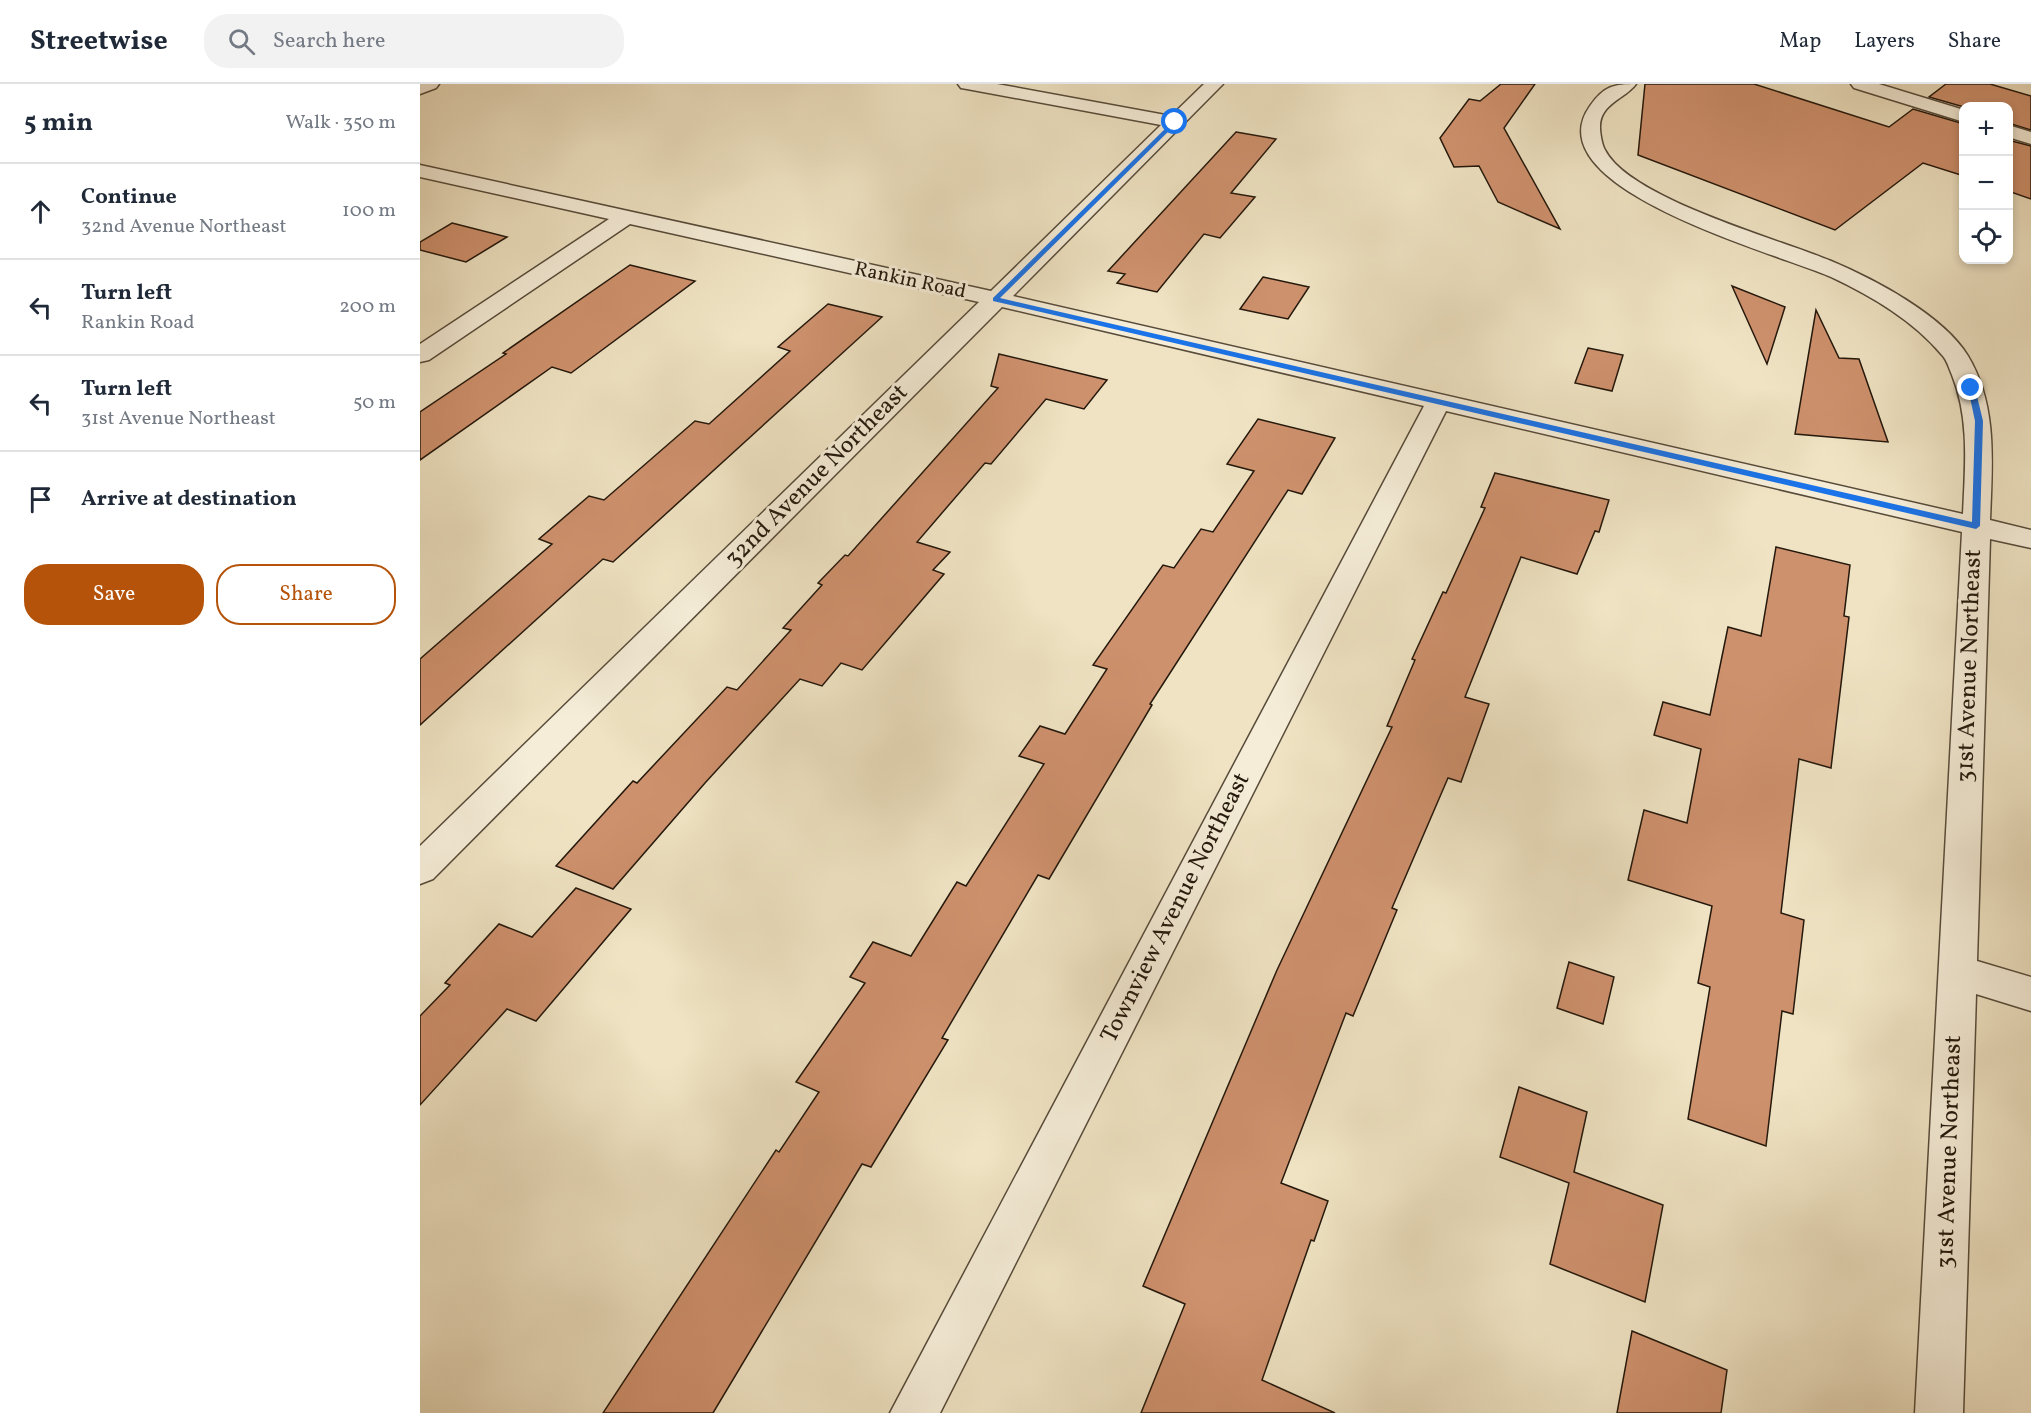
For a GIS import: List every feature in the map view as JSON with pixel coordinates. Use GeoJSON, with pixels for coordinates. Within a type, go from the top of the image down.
{"type":"FeatureCollection","features":[{"type":"Feature","properties":{"kind":"street"},"geometry":{"type":"LineString","coordinates":[[420,89],[430,84]]}},
{"type":"Feature","properties":{"kind":"street"},"geometry":{"type":"LineString","coordinates":[[967,84],[1175,122]]}},
{"type":"Feature","properties":{"kind":"street","name":"32nd Avenue Northeast"},"geometry":{"type":"LineString","coordinates":[[420,869],[1214,84]]}},
{"type":"Feature","properties":{"kind":"street","name":"31st Avenue Northeast"},"geometry":{"type":"LineString","coordinates":[[1627,84],[1604,100],[1592,115],[1589,134],[1597,153],[1614,174],[1677,211],[1821,265],[1872,289],[1917,319],[1953,351],[1971,388],[1979,421],[1939,1413]]}},
{"type":"Feature","properties":{"kind":"street"},"geometry":{"type":"LineString","coordinates":[[1860,84],[1959,114]]}},
{"type":"Feature","properties":{"kind":"street"},"geometry":{"type":"LineString","coordinates":[[2013,132],[2031,138]]}},
{"type":"Feature","properties":{"kind":"street","name":"Rankin Road"},"geometry":{"type":"LineString","coordinates":[[420,171],[995,299],[2031,539]]}},
{"type":"Feature","properties":{"kind":"street"},"geometry":{"type":"LineString","coordinates":[[420,355],[625,218]]}},
{"type":"Feature","properties":{"kind":"street","name":"Townview Avenue Northeast"},"geometry":{"type":"LineString","coordinates":[[914,1413],[1438,403]]}},
{"type":"Feature","properties":{"kind":"street"},"geometry":{"type":"LineString","coordinates":[[1957,972],[2031,994]]}},
{"type":"Feature","properties":{"kind":"building"},"geometry":{"type":"Polygon","coordinates":[[[1501,84],[1535,84],[1504,128],[1560,229],[1498,202],[1479,166],[1454,167],[1440,138],[1469,99],[1480,101],[1501,84]]]}},
{"type":"Feature","properties":{"kind":"building"},"geometry":{"type":"Polygon","coordinates":[[[1645,84],[1754,84],[1889,127],[1913,109],[1959,123],[1959,174],[1923,163],[1835,230],[1638,155],[1645,84]]]}},
{"type":"Feature","properties":{"kind":"building"},"geometry":{"type":"Polygon","coordinates":[[[1946,84],[1990,84],[2031,96],[2031,130],[2013,125],[2013,102],[1959,102],[1959,106],[1929,97],[1946,84]]]}},
{"type":"Feature","properties":{"kind":"building"},"geometry":{"type":"Polygon","coordinates":[[[1236,132],[1276,139],[1231,193],[1255,197],[1220,238],[1204,234],[1157,292],[1117,283],[1125,274],[1108,271],[1236,132]]]}},
{"type":"Feature","properties":{"kind":"building"},"geometry":{"type":"Polygon","coordinates":[[[2013,141],[2031,146],[2031,199],[2013,193],[2013,141]]]}},
{"type":"Feature","properties":{"kind":"building"},"geometry":{"type":"Polygon","coordinates":[[[452,223],[507,237],[466,262],[420,250],[420,242],[452,223]]]}},
{"type":"Feature","properties":{"kind":"building"},"geometry":{"type":"Polygon","coordinates":[[[630,265],[695,281],[571,373],[552,367],[420,460],[420,412],[506,354],[503,353],[630,265]]]}},
{"type":"Feature","properties":{"kind":"building"},"geometry":{"type":"Polygon","coordinates":[[[1263,277],[1309,287],[1288,319],[1240,309],[1263,277]]]}},
{"type":"Feature","properties":{"kind":"building"},"geometry":{"type":"Polygon","coordinates":[[[1732,286],[1785,307],[1767,364],[1732,286]]]}},
{"type":"Feature","properties":{"kind":"building"},"geometry":{"type":"Polygon","coordinates":[[[828,304],[882,317],[613,562],[603,559],[420,725],[420,659],[552,544],[539,539],[589,496],[604,500],[695,421],[709,424],[790,351],[778,347],[828,304]]]}},
{"type":"Feature","properties":{"kind":"building"},"geometry":{"type":"Polygon","coordinates":[[[1816,310],[1839,358],[1859,359],[1888,442],[1795,434],[1816,310]]]}},
{"type":"Feature","properties":{"kind":"building"},"geometry":{"type":"Polygon","coordinates":[[[1588,348],[1623,355],[1612,391],[1575,383],[1588,348]]]}},
{"type":"Feature","properties":{"kind":"building"},"geometry":{"type":"Polygon","coordinates":[[[999,354],[1107,380],[1084,409],[1046,399],[991,464],[985,463],[917,542],[950,552],[933,570],[944,574],[862,670],[841,663],[822,686],[800,679],[613,889],[556,866],[633,781],[637,783],[727,687],[737,690],[791,630],[783,628],[822,585],[818,583],[845,555],[848,556],[998,388],[991,386],[999,354]]]}},
{"type":"Feature","properties":{"kind":"building"},"geometry":{"type":"Polygon","coordinates":[[[1258,419],[1335,438],[1302,494],[1288,490],[1150,704],[1152,705],[1049,879],[1038,875],[942,1038],[948,1040],[871,1167],[862,1164],[713,1413],[603,1413],[776,1150],[779,1152],[819,1092],[796,1082],[865,983],[850,977],[873,942],[911,956],[957,882],[966,886],[1044,764],[1019,756],[1040,726],[1065,734],[1107,669],[1093,665],[1163,565],[1174,568],[1201,529],[1213,532],[1254,471],[1227,464],[1258,419]]]}},
{"type":"Feature","properties":{"kind":"building"},"geometry":{"type":"Polygon","coordinates":[[[1495,473],[1609,500],[1599,532],[1595,531],[1577,574],[1521,557],[1465,697],[1489,704],[1461,782],[1448,778],[1392,908],[1397,910],[1353,1016],[1346,1013],[1281,1183],[1328,1201],[1314,1241],[1311,1240],[1262,1380],[1335,1413],[1141,1413],[1185,1304],[1143,1286],[1277,970],[1392,727],[1387,726],[1415,660],[1412,659],[1443,592],[1446,593],[1485,508],[1481,507],[1495,473]]]}},
{"type":"Feature","properties":{"kind":"building"},"geometry":{"type":"Polygon","coordinates":[[[1776,547],[1850,565],[1844,616],[1849,617],[1831,768],[1799,759],[1781,913],[1804,920],[1793,1014],[1782,1011],[1766,1146],[1688,1119],[1710,987],[1698,983],[1712,906],[1628,880],[1644,810],[1687,823],[1701,749],[1654,735],[1663,702],[1710,715],[1728,627],[1761,636],[1776,547]]]}},
{"type":"Feature","properties":{"kind":"building"},"geometry":{"type":"Polygon","coordinates":[[[576,888],[631,909],[536,1021],[507,1009],[420,1105],[420,1016],[450,985],[445,983],[499,924],[532,937],[576,888]]]}},
{"type":"Feature","properties":{"kind":"building"},"geometry":{"type":"Polygon","coordinates":[[[1569,962],[1614,977],[1603,1024],[1557,1008],[1569,962]]]}},
{"type":"Feature","properties":{"kind":"building"},"geometry":{"type":"Polygon","coordinates":[[[1519,1087],[1587,1112],[1574,1172],[1663,1205],[1645,1302],[1550,1264],[1569,1183],[1500,1157],[1519,1087]]]}},
{"type":"Feature","properties":{"kind":"building"},"geometry":{"type":"Polygon","coordinates":[[[1632,1331],[1727,1370],[1721,1413],[1617,1413],[1632,1331]]]}},
{"type":"Feature","properties":{"kind":"route"},"geometry":{"type":"LineString","coordinates":[[1175,122],[995,299],[1976,526],[1979,421],[1971,388]]}}]}
